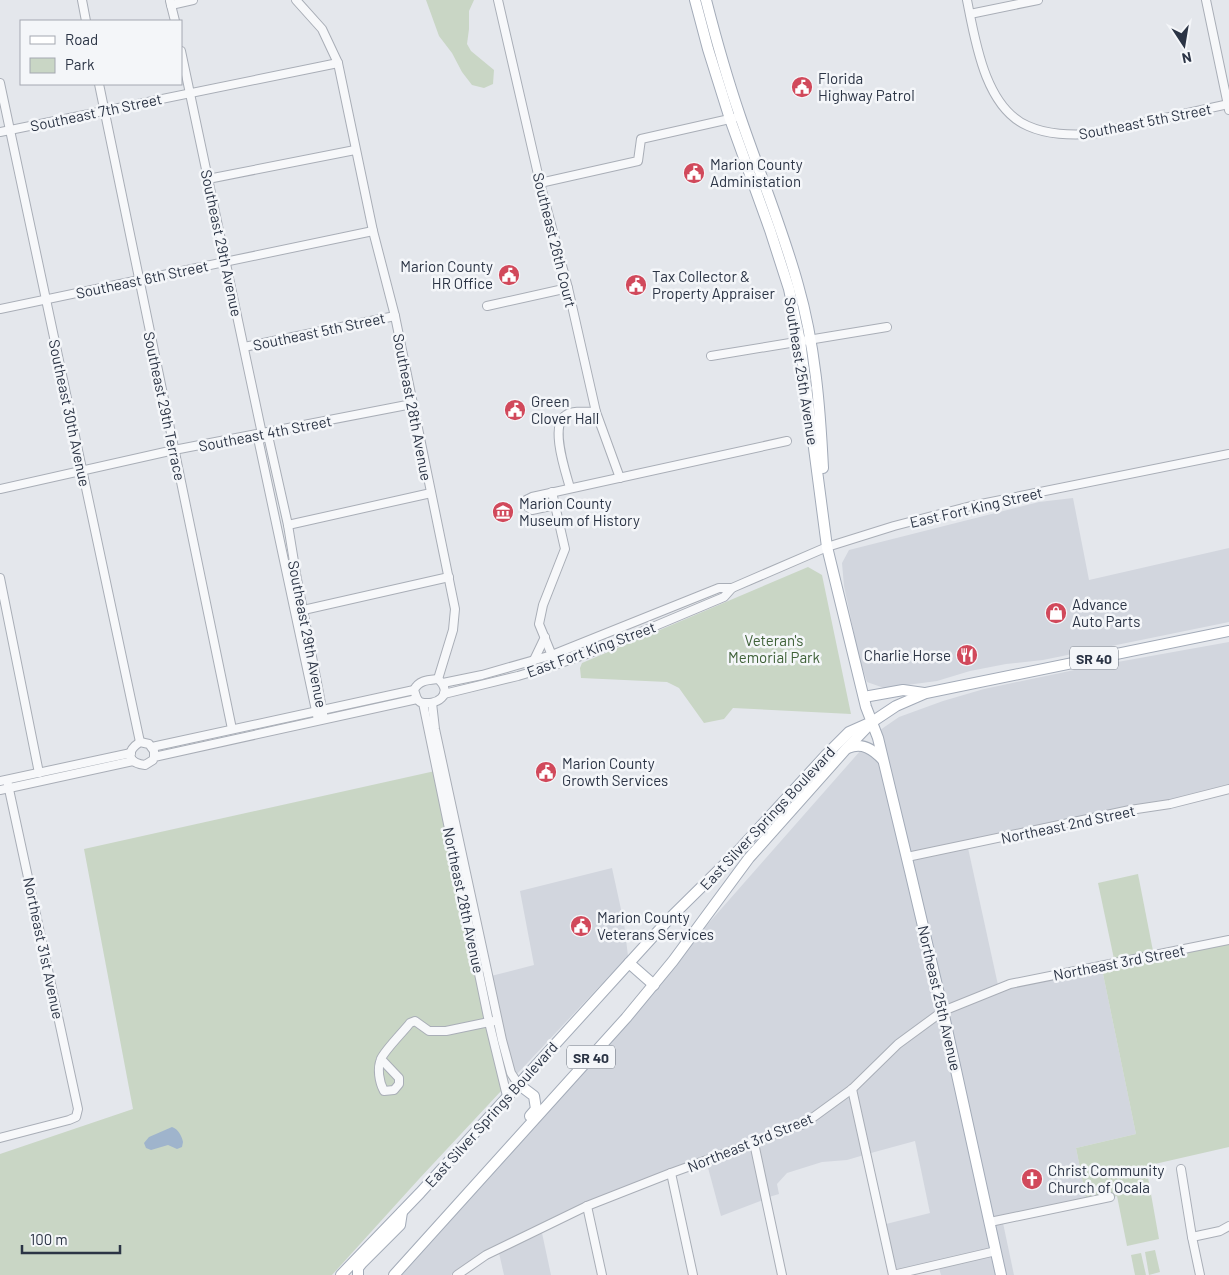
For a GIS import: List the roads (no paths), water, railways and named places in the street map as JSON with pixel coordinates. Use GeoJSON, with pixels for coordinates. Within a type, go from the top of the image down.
{"type":"FeatureCollection","features":[{"type":"Feature","properties":{"kind":"main road","name":"Southeast 25th Avenue"},"geometry":{"type":"LineString","coordinates":[[695,0],[735,118],[805,340],[827,547],[864,697],[872,722]]}},
{"type":"Feature","properties":{"kind":"main road","name":"Southeast 25th Avenue"},"geometry":{"type":"LineString","coordinates":[[706,0],[735,118]]}},
{"type":"Feature","properties":{"kind":"main road","name":"East Silver Springs Boulevard"},"geometry":{"type":"LineString","coordinates":[[341,1275],[402,1212],[677,911],[738,851],[849,732],[872,722],[896,706],[926,693],[1229,631]]}},
{"type":"Feature","properties":{"kind":"main road"},"geometry":{"type":"LineString","coordinates":[[864,697],[903,690],[926,693]]}},
{"type":"Feature","properties":{"kind":"main road","name":"East Silver Springs Boulevard"},"geometry":{"type":"LineString","coordinates":[[394,1275],[580,1070],[654,985],[749,858],[846,748],[872,722]]}},
{"type":"Feature","properties":{"kind":"main road","name":"Northeast 25th Avenue"},"geometry":{"type":"LineString","coordinates":[[872,722],[907,857],[943,1011],[1001,1275]]}},
{"type":"Feature","properties":{"kind":"main road"},"geometry":{"type":"LineString","coordinates":[[846,748],[853,746],[871,748],[883,760]]}},
{"type":"Feature","properties":{"kind":"main road"},"geometry":{"type":"LineString","coordinates":[[629,963],[654,985]]}},
{"type":"Feature","properties":{"kind":"main road"},"geometry":{"type":"LineString","coordinates":[[481,1177],[486,1165],[536,1109],[534,1096],[518,1084]]}},
{"type":"Feature","properties":{"kind":"main road"},"geometry":{"type":"LineString","coordinates":[[358,1275],[358,1268],[362,1263],[400,1225],[402,1212]]}},
{"type":"Feature","properties":{"kind":"street"},"geometry":{"type":"LineString","coordinates":[[82,0],[86,20]]}},
{"type":"Feature","properties":{"kind":"street"},"geometry":{"type":"LineString","coordinates":[[175,20],[171,2],[193,0]]}},
{"type":"Feature","properties":{"kind":"street","name":"Southeast 28th Avenue"},"geometry":{"type":"LineString","coordinates":[[296,0],[322,28],[338,64],[372,231],[395,316],[455,609],[453,630],[443,663],[441,681]]}},
{"type":"Feature","properties":{"kind":"street","name":"Southeast 26th Court"},"geometry":{"type":"LineString","coordinates":[[498,0],[596,412],[620,478]]}},
{"type":"Feature","properties":{"kind":"street","name":"Southeast 5th Street"},"geometry":{"type":"LineString","coordinates":[[967,0],[986,78],[997,97],[1014,118],[1027,126],[1048,132],[1070,135],[1092,134],[1229,106]]}},
{"type":"Feature","properties":{"kind":"street"},"geometry":{"type":"LineString","coordinates":[[970,14],[1038,0]]}},
{"type":"Feature","properties":{"kind":"street"},"geometry":{"type":"LineString","coordinates":[[1206,0],[1229,106]]}},
{"type":"Feature","properties":{"kind":"street","name":"Southeast 29th Avenue"},"geometry":{"type":"LineString","coordinates":[[182,56],[262,434],[259,443],[294,612],[320,710]]}},
{"type":"Feature","properties":{"kind":"street","name":"Southeast 7th Street"},"geometry":{"type":"LineString","coordinates":[[0,132],[338,64]]}},
{"type":"Feature","properties":{"kind":"street","name":"Southeast 30th Avenue"},"geometry":{"type":"LineString","coordinates":[[0,83],[140,742]]}},
{"type":"Feature","properties":{"kind":"street","name":"Southeast 29th Terrace"},"geometry":{"type":"LineString","coordinates":[[99,85],[232,729]]}},
{"type":"Feature","properties":{"kind":"street"},"geometry":{"type":"LineString","coordinates":[[540,183],[638,161],[641,139],[735,118]]}},
{"type":"Feature","properties":{"kind":"street"},"geometry":{"type":"LineString","coordinates":[[208,179],[356,150]]}},
{"type":"Feature","properties":{"kind":"street","name":"Southeast 6th Street"},"geometry":{"type":"LineString","coordinates":[[0,309],[372,231]]}},
{"type":"Feature","properties":{"kind":"street"},"geometry":{"type":"LineString","coordinates":[[487,306],[568,288]]}},
{"type":"Feature","properties":{"kind":"street","name":"Southeast 5th Street"},"geometry":{"type":"LineString","coordinates":[[244,347],[395,316]]}},
{"type":"Feature","properties":{"kind":"street"},"geometry":{"type":"LineString","coordinates":[[711,356],[887,327]]}},
{"type":"Feature","properties":{"kind":"street","name":"Southeast 4th Street"},"geometry":{"type":"LineString","coordinates":[[0,488],[174,450],[412,404]]}},
{"type":"Feature","properties":{"kind":"street"},"geometry":{"type":"LineString","coordinates":[[570,488],[558,442],[561,418],[568,413],[596,412]]}},
{"type":"Feature","properties":{"kind":"street","name":"Southeast 29th Avenue"},"geometry":{"type":"LineString","coordinates":[[262,434],[270,440],[288,525],[321,720]]}},
{"type":"Feature","properties":{"kind":"street"},"geometry":{"type":"LineString","coordinates":[[555,505],[532,510],[526,506],[526,500],[552,492],[787,441]]}},
{"type":"Feature","properties":{"kind":"street","name":"East Fort King Street"},"geometry":{"type":"LineString","coordinates":[[441,681],[455,681],[482,675],[552,655],[719,588],[732,588],[827,547],[894,526],[971,506],[1229,454]]}},
{"type":"Feature","properties":{"kind":"street"},"geometry":{"type":"LineString","coordinates":[[552,492],[564,549],[543,605],[539,624],[555,665]]}},
{"type":"Feature","properties":{"kind":"street"},"geometry":{"type":"LineString","coordinates":[[288,525],[430,493]]}},
{"type":"Feature","properties":{"kind":"street"},"geometry":{"type":"LineString","coordinates":[[0,578],[40,773]]}},
{"type":"Feature","properties":{"kind":"street"},"geometry":{"type":"LineString","coordinates":[[294,612],[448,578]]}},
{"type":"Feature","properties":{"kind":"street","name":"East Fort King Street"},"geometry":{"type":"LineString","coordinates":[[444,694],[518,676],[598,650],[724,597],[732,588]]}},
{"type":"Feature","properties":{"kind":"street"},"geometry":{"type":"LineString","coordinates":[[545,637],[550,644],[564,648],[573,647]]}},
{"type":"Feature","properties":{"kind":"street"},"geometry":{"type":"LineString","coordinates":[[534,660],[545,637]]}},
{"type":"Feature","properties":{"kind":"street"},"geometry":{"type":"LineString","coordinates":[[443,663],[449,677],[455,681]]}},
{"type":"Feature","properties":{"kind":"street"},"geometry":{"type":"LineString","coordinates":[[152,747],[414,690],[424,680],[441,681],[444,694],[439,701],[432,703],[420,701],[154,756]]}},
{"type":"Feature","properties":{"kind":"street"},"geometry":{"type":"LineString","coordinates":[[414,690],[420,701]]}},
{"type":"Feature","properties":{"kind":"street","name":"Northeast 28th Avenue"},"geometry":{"type":"LineString","coordinates":[[420,701],[493,1021],[511,1073],[518,1084]]}},
{"type":"Feature","properties":{"kind":"street","name":"Northeast 28th Avenue"},"geometry":{"type":"LineString","coordinates":[[432,703],[435,729],[507,1096]]}},
{"type":"Feature","properties":{"kind":"street"},"geometry":{"type":"LineString","coordinates":[[140,742],[149,744],[152,747],[153,760],[145,765],[136,764],[133,761],[132,748],[140,742]]}},
{"type":"Feature","properties":{"kind":"street"},"geometry":{"type":"LineString","coordinates":[[3,780],[131,752]]}},
{"type":"Feature","properties":{"kind":"street"},"geometry":{"type":"LineString","coordinates":[[0,790],[133,761]]}},
{"type":"Feature","properties":{"kind":"street","name":"Northeast 31st Avenue"},"geometry":{"type":"LineString","coordinates":[[0,1138],[76,1117],[78,1109],[10,788],[3,780]]}},
{"type":"Feature","properties":{"kind":"street","name":"Northeast 2nd Street"},"geometry":{"type":"LineString","coordinates":[[907,857],[1130,810],[1170,804],[1229,789]]}},
{"type":"Feature","properties":{"kind":"street","name":"Northeast 3rd Street"},"geometry":{"type":"LineString","coordinates":[[457,1275],[486,1255],[587,1206],[754,1143],[790,1127],[804,1124],[852,1089],[898,1044],[943,1011],[1010,984],[1229,940]]}},
{"type":"Feature","properties":{"kind":"street"},"geometry":{"type":"LineString","coordinates":[[381,1059],[410,1023],[416,1021],[429,1031],[446,1031],[493,1021]]}},
{"type":"Feature","properties":{"kind":"street"},"geometry":{"type":"LineString","coordinates":[[852,1089],[893,1275],[996,1251]]}},
{"type":"Feature","properties":{"kind":"street"},"geometry":{"type":"LineString","coordinates":[[754,1143],[782,1275]]}},
{"type":"Feature","properties":{"kind":"street"},"geometry":{"type":"LineString","coordinates":[[1182,1169],[1192,1237],[1200,1275]]}},
{"type":"Feature","properties":{"kind":"street"},"geometry":{"type":"LineString","coordinates":[[672,1173],[693,1275]]}},
{"type":"Feature","properties":{"kind":"street"},"geometry":{"type":"LineString","coordinates":[[990,1222],[1110,1197]]}},
{"type":"Feature","properties":{"kind":"street"},"geometry":{"type":"LineString","coordinates":[[587,1206],[602,1275]]}},
{"type":"Feature","properties":{"kind":"street"},"geometry":{"type":"LineString","coordinates":[[1192,1237],[1220,1231],[1229,1226]]}},
{"type":"Feature","properties":{"kind":"water"},"geometry":{"type":"Polygon","coordinates":[[[172,1127],[181,1135],[182,1147],[177,1149],[168,1145],[151,1150],[146,1148],[144,1143],[149,1137],[172,1127]]]}},
{"type":"Feature","properties":{"kind":"place","name":"Florida Highway Patrol"},"geometry":{"type":"Point","coordinates":[802,87]}},
{"type":"Feature","properties":{"kind":"place","name":"Marion County Administation"},"geometry":{"type":"Point","coordinates":[694,173]}},
{"type":"Feature","properties":{"kind":"place","name":"Marion County HR Office"},"geometry":{"type":"Point","coordinates":[509,275]}},
{"type":"Feature","properties":{"kind":"place","name":"Tax Collector & Property Appraiser"},"geometry":{"type":"Point","coordinates":[636,285]}},
{"type":"Feature","properties":{"kind":"place","name":"Green Clover Hall"},"geometry":{"type":"Point","coordinates":[515,410]}},
{"type":"Feature","properties":{"kind":"place","name":"Marion County Museum of History"},"geometry":{"type":"Point","coordinates":[503,512]}},
{"type":"Feature","properties":{"kind":"place","name":"Advance Auto Parts"},"geometry":{"type":"Point","coordinates":[1056,613]}},
{"type":"Feature","properties":{"kind":"place","name":"Charlie Horse"},"geometry":{"type":"Point","coordinates":[967,655]}},
{"type":"Feature","properties":{"kind":"place","name":"Marion County Growth Services"},"geometry":{"type":"Point","coordinates":[546,772]}},
{"type":"Feature","properties":{"kind":"place","name":"Marion County Veterans Services"},"geometry":{"type":"Point","coordinates":[581,926]}},
{"type":"Feature","properties":{"kind":"place","name":"Christ Community Church of Ocala"},"geometry":{"type":"Point","coordinates":[1032,1179]}},
{"type":"Feature","properties":{"kind":"park label","name":"Veteran's Memorial Park"},"geometry":{"type":"Point","coordinates":[774,648]}}]}
